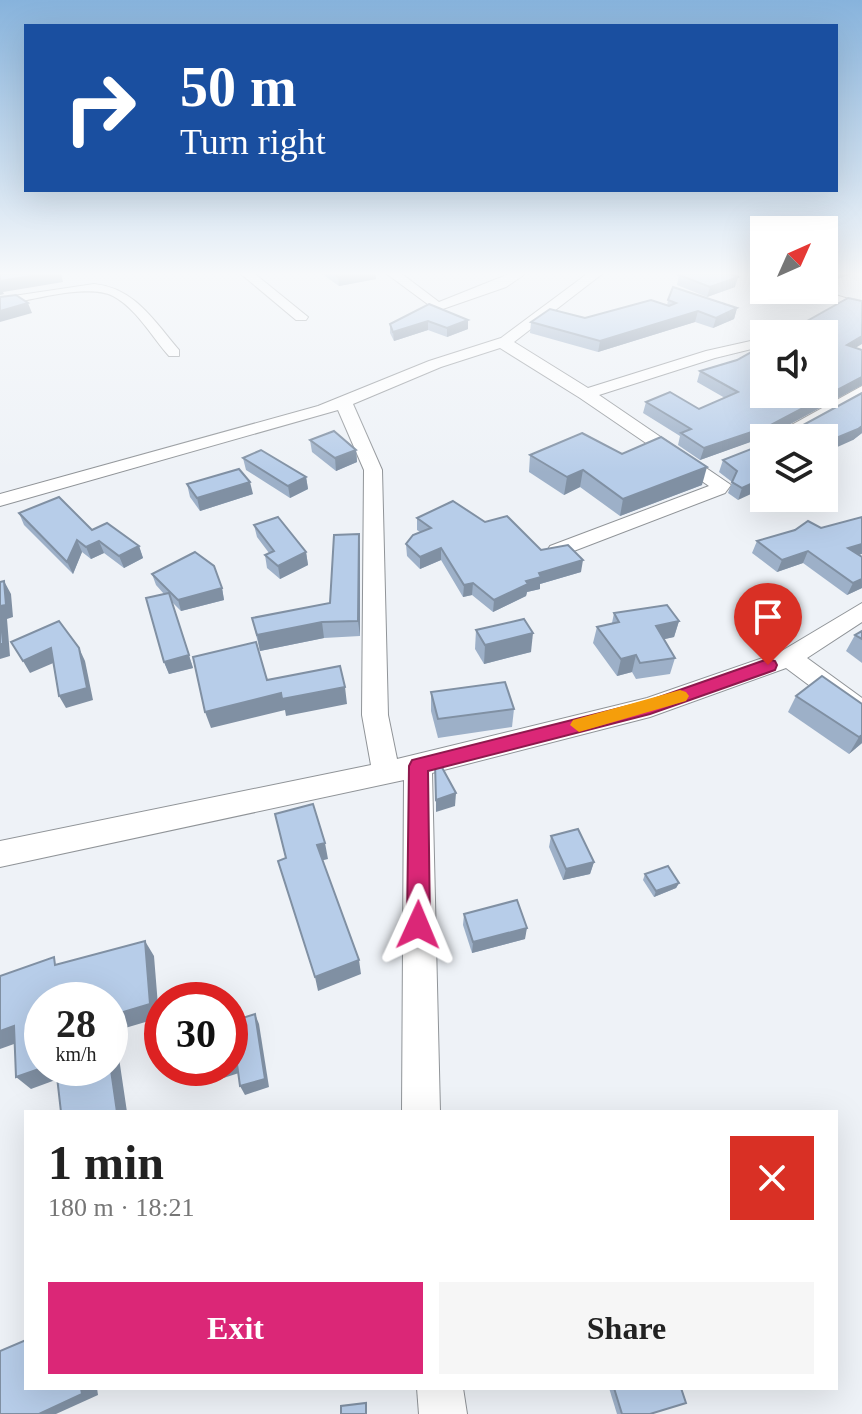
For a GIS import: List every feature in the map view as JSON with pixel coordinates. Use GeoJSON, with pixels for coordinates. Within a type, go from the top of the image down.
{"type":"FeatureCollection","features":[{"type":"Feature","properties":{"kind":"street"},"geometry":{"type":"LineString","coordinates":[[162,340],[174,353]]}},
{"type":"Feature","properties":{"kind":"street"},"geometry":{"type":"LineString","coordinates":[[0,500],[344,404],[422,369],[506,341],[506,346],[511,350],[708,466],[721,485],[718,489],[558,551]]}},
{"type":"Feature","properties":{"kind":"street"},"geometry":{"type":"LineString","coordinates":[[586,394],[711,354],[750,345]]}},
{"type":"Feature","properties":{"kind":"street"},"geometry":{"type":"LineString","coordinates":[[802,424],[862,391]]}},
{"type":"Feature","properties":{"kind":"street"},"geometry":{"type":"LineString","coordinates":[[344,404],[373,470],[377,559],[375,715],[378,743],[403,770],[421,1110]]}},
{"type":"Feature","properties":{"kind":"street"},"geometry":{"type":"LineString","coordinates":[[0,854],[403,770],[650,707],[789,658],[862,611]]}},
{"type":"Feature","properties":{"kind":"street"},"geometry":{"type":"LineString","coordinates":[[789,658],[862,711]]}},
{"type":"Feature","properties":{"kind":"street"},"geometry":{"type":"LineString","coordinates":[[440,1390],[443,1414]]}},
{"type":"Feature","properties":{"kind":"building"},"geometry":{"type":"Polygon","coordinates":[[[838,340],[855,340],[847,345],[862,350],[862,377],[838,390],[838,340]]]}},
{"type":"Feature","properties":{"kind":"building"},"geometry":{"type":"Polygon","coordinates":[[[750,353],[750,408],[803,408],[773,424],[750,424],[750,432],[704,448],[681,433],[691,429],[646,402],[670,392],[699,409],[738,392],[700,371],[750,353]]]}},
{"type":"Feature","properties":{"kind":"building"},"geometry":{"type":"Polygon","coordinates":[[[862,393],[862,426],[838,437],[838,424],[805,424],[838,408],[862,393]]]}},
{"type":"Feature","properties":{"kind":"building"},"geometry":{"type":"Polygon","coordinates":[[[334,431],[356,450],[335,458],[310,440],[334,431]]]}},
{"type":"Feature","properties":{"kind":"building"},"geometry":{"type":"Polygon","coordinates":[[[582,433],[622,454],[661,437],[707,467],[623,499],[583,470],[567,477],[530,455],[582,433]]]}},
{"type":"Feature","properties":{"kind":"building"},"geometry":{"type":"Polygon","coordinates":[[[750,449],[750,484],[742,488],[732,482],[737,471],[723,460],[750,449]]]}},
{"type":"Feature","properties":{"kind":"building"},"geometry":{"type":"Polygon","coordinates":[[[261,450],[306,477],[288,486],[243,458],[261,450]]]}},
{"type":"Feature","properties":{"kind":"building"},"geometry":{"type":"Polygon","coordinates":[[[239,469],[250,482],[197,498],[187,484],[239,469]]]}},
{"type":"Feature","properties":{"kind":"building"},"geometry":{"type":"Polygon","coordinates":[[[59,497],[92,530],[107,523],[139,546],[119,556],[99,541],[86,547],[77,540],[67,562],[19,513],[59,497]]]}},
{"type":"Feature","properties":{"kind":"building"},"geometry":{"type":"Polygon","coordinates":[[[453,501],[485,522],[507,516],[541,550],[568,545],[583,560],[539,573],[541,577],[526,581],[528,584],[494,600],[473,583],[464,585],[441,548],[420,557],[406,544],[413,535],[431,528],[417,518],[453,501]]]}},
{"type":"Feature","properties":{"kind":"building"},"geometry":{"type":"Polygon","coordinates":[[[278,517],[306,552],[278,566],[265,555],[274,551],[254,525],[278,517]]]}},
{"type":"Feature","properties":{"kind":"building"},"geometry":{"type":"Polygon","coordinates":[[[862,517],[862,544],[848,548],[862,557],[862,579],[853,583],[808,551],[782,560],[757,541],[795,530],[808,521],[821,528],[862,517]]]}},
{"type":"Feature","properties":{"kind":"building"},"geometry":{"type":"Polygon","coordinates":[[[359,534],[358,621],[322,622],[257,635],[252,618],[330,603],[334,535],[359,534]]]}},
{"type":"Feature","properties":{"kind":"building"},"geometry":{"type":"Polygon","coordinates":[[[195,552],[214,566],[222,588],[178,600],[152,574],[195,552]]]}},
{"type":"Feature","properties":{"kind":"building"},"geometry":{"type":"Polygon","coordinates":[[[4,581],[6,605],[0,606],[0,582],[4,581]]]}},
{"type":"Feature","properties":{"kind":"building"},"geometry":{"type":"Polygon","coordinates":[[[169,593],[189,655],[164,662],[146,598],[169,593]]]}},
{"type":"Feature","properties":{"kind":"building"},"geometry":{"type":"Polygon","coordinates":[[[667,605],[679,621],[656,626],[675,658],[640,663],[636,655],[621,659],[597,627],[619,622],[614,613],[667,605]]]}},
{"type":"Feature","properties":{"kind":"building"},"geometry":{"type":"Polygon","coordinates":[[[0,609],[3,644],[0,644],[0,609]]]}},
{"type":"Feature","properties":{"kind":"building"},"geometry":{"type":"Polygon","coordinates":[[[524,619],[533,633],[485,645],[476,630],[524,619]]]}},
{"type":"Feature","properties":{"kind":"building"},"geometry":{"type":"Polygon","coordinates":[[[59,621],[79,648],[87,688],[59,696],[51,648],[23,661],[11,642],[59,621]]]}},
{"type":"Feature","properties":{"kind":"building"},"geometry":{"type":"Polygon","coordinates":[[[256,642],[267,680],[340,666],[345,687],[282,699],[281,693],[205,712],[193,657],[256,642]]]}},
{"type":"Feature","properties":{"kind":"building"},"geometry":{"type":"Polygon","coordinates":[[[822,676],[862,704],[862,735],[859,737],[796,696],[822,676]]]}},
{"type":"Feature","properties":{"kind":"building"},"geometry":{"type":"Polygon","coordinates":[[[505,682],[514,709],[438,719],[431,692],[505,682]]]}},
{"type":"Feature","properties":{"kind":"building"},"geometry":{"type":"Polygon","coordinates":[[[439,762],[456,793],[436,800],[435,763],[439,762]]]}},
{"type":"Feature","properties":{"kind":"building"},"geometry":{"type":"Polygon","coordinates":[[[313,804],[325,843],[317,845],[359,960],[315,977],[278,861],[286,858],[275,814],[313,804]]]}},
{"type":"Feature","properties":{"kind":"building"},"geometry":{"type":"Polygon","coordinates":[[[578,829],[594,862],[566,869],[551,836],[578,829]]]}},
{"type":"Feature","properties":{"kind":"building"},"geometry":{"type":"Polygon","coordinates":[[[668,866],[679,883],[656,891],[645,874],[668,866]]]}},
{"type":"Feature","properties":{"kind":"building"},"geometry":{"type":"Polygon","coordinates":[[[517,900],[527,928],[473,942],[464,914],[517,900]]]}},
{"type":"Feature","properties":{"kind":"building"},"geometry":{"type":"Polygon","coordinates":[[[145,941],[148,982],[144,982],[144,1006],[128,1011],[128,982],[24,982],[24,1074],[16,1077],[14,1026],[0,1031],[0,976],[54,957],[55,965],[145,941]]]}},
{"type":"Feature","properties":{"kind":"building"},"geometry":{"type":"Polygon","coordinates":[[[255,1014],[265,1079],[248,1084],[248,1016],[255,1014]]]}},
{"type":"Feature","properties":{"kind":"building"},"geometry":{"type":"Polygon","coordinates":[[[58,1086],[113,1086],[117,1110],[61,1110],[58,1086]]]}},
{"type":"Feature","properties":{"kind":"building"},"geometry":{"type":"Polygon","coordinates":[[[24,1341],[24,1390],[81,1390],[82,1394],[39,1414],[0,1414],[0,1351],[24,1341]]]}},
{"type":"Feature","properties":{"kind":"building"},"geometry":{"type":"Polygon","coordinates":[[[615,1390],[682,1390],[686,1403],[650,1414],[622,1414],[615,1390]]]}},
{"type":"Feature","properties":{"kind":"building"},"geometry":{"type":"Polygon","coordinates":[[[366,1403],[366,1414],[341,1414],[341,1406],[366,1403]]]}},
{"type":"Feature","properties":{"kind":"slow traffic"},"geometry":{"type":"LineString","coordinates":[[579,725],[680,696]]}},
{"type":"Feature","properties":{"kind":"route"},"geometry":{"type":"LineString","coordinates":[[418,925],[418,766],[650,707],[768,665]]}}]}
